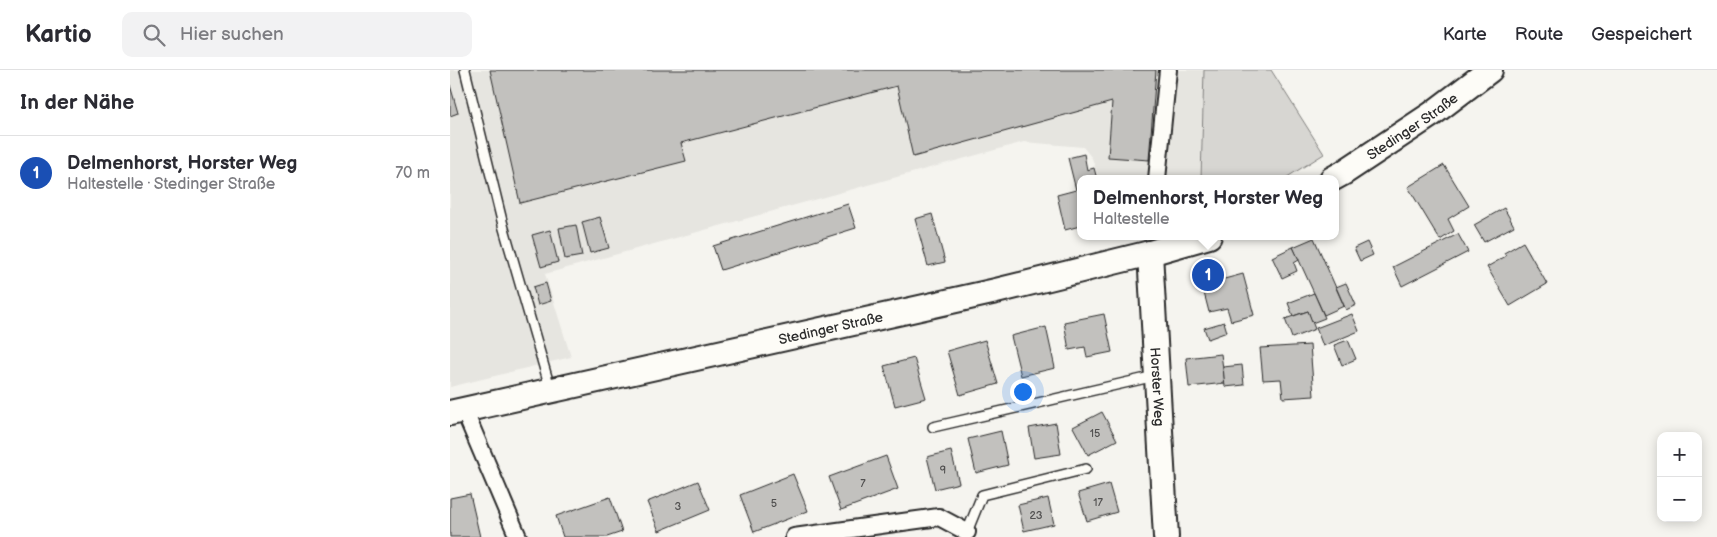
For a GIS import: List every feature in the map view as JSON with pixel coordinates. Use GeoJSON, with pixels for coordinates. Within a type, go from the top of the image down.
{"type":"FeatureCollection","features":[{"type":"Feature","properties":{"kind":"main road","name":"Stedinger Straße"},"geometry":{"type":"LineString","coordinates":[[1339,175],[1432,114],[1490,70]]}},
{"type":"Feature","properties":{"kind":"main road","name":"Stedinger Straße"},"geometry":{"type":"LineString","coordinates":[[457,411],[986,293],[1151,245],[1183,240]]}},
{"type":"Feature","properties":{"kind":"main road","name":"Horster Weg"},"geometry":{"type":"LineString","coordinates":[[1151,245],[1166,537]]}},
{"type":"Feature","properties":{"kind":"street"},"geometry":{"type":"LineString","coordinates":[[1158,175],[1168,70]]}},
{"type":"Feature","properties":{"kind":"street"},"geometry":{"type":"LineString","coordinates":[[457,411],[518,537]]}},
{"type":"Feature","properties":{"kind":"street"},"geometry":{"type":"LineString","coordinates":[[794,537],[939,516],[967,532]]}},
{"type":"Feature","properties":{"kind":"lane"},"geometry":{"type":"LineString","coordinates":[[465,70],[503,225],[551,391]]}},
{"type":"Feature","properties":{"kind":"lane"},"geometry":{"type":"LineString","coordinates":[[933,427],[1157,375]]}},
{"type":"Feature","properties":{"kind":"lane"},"geometry":{"type":"LineString","coordinates":[[967,532],[982,496],[1086,469]]}},
{"type":"Feature","properties":{"kind":"shaded area"},"geometry":{"type":"Polygon","coordinates":[[[450,70],[1204,70],[1201,175],[1098,175],[1092,158],[1083,147],[1024,142],[545,274],[571,357],[450,387],[450,70]]]}},
{"type":"Feature","properties":{"kind":"shaded area"},"geometry":{"type":"Polygon","coordinates":[[[1204,70],[1271,70],[1324,154],[1290,175],[1201,175],[1204,70]]]}},
{"type":"Feature","properties":{"kind":"building"},"geometry":{"type":"Polygon","coordinates":[[[490,70],[1156,70],[1149,160],[1108,157],[1112,102],[913,157],[897,86],[681,143],[686,161],[520,203],[490,70]]]}},
{"type":"Feature","properties":{"kind":"building"},"geometry":{"type":"Polygon","coordinates":[[[450,85],[458,113],[450,116],[450,85]]]}},
{"type":"Feature","properties":{"kind":"building"},"geometry":{"type":"Polygon","coordinates":[[[1084,154],[1087,170],[1094,168],[1096,175],[1077,175],[1077,227],[1065,230],[1057,195],[1076,190],[1068,158],[1084,154]]]}},
{"type":"Feature","properties":{"kind":"building"},"geometry":{"type":"Polygon","coordinates":[[[1444,165],[1469,206],[1448,219],[1454,231],[1440,240],[1408,187],[1444,165]]]}},
{"type":"Feature","properties":{"kind":"building"},"geometry":{"type":"Polygon","coordinates":[[[848,204],[856,228],[721,270],[713,246],[848,204]]]}},
{"type":"Feature","properties":{"kind":"building"},"geometry":{"type":"Polygon","coordinates":[[[1504,208],[1514,226],[1484,242],[1474,225],[1504,208]]]}},
{"type":"Feature","properties":{"kind":"building"},"geometry":{"type":"Polygon","coordinates":[[[932,214],[945,262],[928,266],[915,219],[932,214]]]}},
{"type":"Feature","properties":{"kind":"building"},"geometry":{"type":"Polygon","coordinates":[[[600,217],[609,248],[590,253],[582,222],[600,217]]]}},
{"type":"Feature","properties":{"kind":"building"},"geometry":{"type":"Polygon","coordinates":[[[576,225],[582,256],[565,259],[559,228],[576,225]]]}},
{"type":"Feature","properties":{"kind":"building"},"geometry":{"type":"Polygon","coordinates":[[[550,230],[558,262],[541,267],[532,235],[550,230]]]}},
{"type":"Feature","properties":{"kind":"building"},"geometry":{"type":"Polygon","coordinates":[[[1458,234],[1468,252],[1402,286],[1393,267],[1458,234]]]}},
{"type":"Feature","properties":{"kind":"building"},"geometry":{"type":"Polygon","coordinates":[[[1309,240],[1315,240],[1344,306],[1324,315],[1293,247],[1309,240]]]}},
{"type":"Feature","properties":{"kind":"building"},"geometry":{"type":"Polygon","coordinates":[[[1367,242],[1373,255],[1360,261],[1354,248],[1367,242]]]}},
{"type":"Feature","properties":{"kind":"building"},"geometry":{"type":"Polygon","coordinates":[[[1523,242],[1547,284],[1510,306],[1487,267],[1506,256],[1504,253],[1523,242]]]}},
{"type":"Feature","properties":{"kind":"building"},"geometry":{"type":"Polygon","coordinates":[[[1293,247],[1299,260],[1294,263],[1297,271],[1282,278],[1272,257],[1293,247]]]}},
{"type":"Feature","properties":{"kind":"building"},"geometry":{"type":"Polygon","coordinates":[[[1243,274],[1254,315],[1231,321],[1227,308],[1209,312],[1202,285],[1243,274]]]}},
{"type":"Feature","properties":{"kind":"building"},"geometry":{"type":"Polygon","coordinates":[[[546,283],[551,301],[538,305],[533,287],[546,283]]]}},
{"type":"Feature","properties":{"kind":"building"},"geometry":{"type":"Polygon","coordinates":[[[1346,283],[1356,305],[1346,310],[1336,287],[1346,283]]]}},
{"type":"Feature","properties":{"kind":"building"},"geometry":{"type":"Polygon","coordinates":[[[1314,293],[1325,318],[1312,323],[1308,311],[1293,316],[1288,303],[1314,293]]]}},
{"type":"Feature","properties":{"kind":"building"},"geometry":{"type":"Polygon","coordinates":[[[1308,311],[1315,329],[1292,338],[1285,319],[1308,311]]]}},
{"type":"Feature","properties":{"kind":"building"},"geometry":{"type":"Polygon","coordinates":[[[1104,314],[1112,352],[1087,357],[1085,347],[1069,350],[1064,322],[1104,314]]]}},
{"type":"Feature","properties":{"kind":"building"},"geometry":{"type":"Polygon","coordinates":[[[1352,314],[1359,331],[1323,346],[1316,328],[1352,314]]]}},
{"type":"Feature","properties":{"kind":"building"},"geometry":{"type":"Polygon","coordinates":[[[1224,322],[1227,332],[1208,339],[1204,328],[1224,322]]]}},
{"type":"Feature","properties":{"kind":"building"},"geometry":{"type":"Polygon","coordinates":[[[1046,327],[1055,368],[1021,376],[1011,336],[1046,327]]]}},
{"type":"Feature","properties":{"kind":"building"},"geometry":{"type":"Polygon","coordinates":[[[985,340],[998,384],[960,395],[947,351],[985,340]]]}},
{"type":"Feature","properties":{"kind":"building"},"geometry":{"type":"Polygon","coordinates":[[[1348,340],[1356,359],[1342,365],[1334,345],[1348,340]]]}},
{"type":"Feature","properties":{"kind":"building"},"geometry":{"type":"Polygon","coordinates":[[[1310,345],[1314,396],[1283,398],[1281,379],[1263,380],[1260,348],[1310,345]]]}},
{"type":"Feature","properties":{"kind":"building"},"geometry":{"type":"Polygon","coordinates":[[[1221,354],[1225,383],[1189,387],[1186,358],[1221,354]]]}},
{"type":"Feature","properties":{"kind":"building"},"geometry":{"type":"Polygon","coordinates":[[[914,358],[926,398],[895,406],[884,366],[914,358]]]}},
{"type":"Feature","properties":{"kind":"building"},"geometry":{"type":"Polygon","coordinates":[[[1242,365],[1244,385],[1225,387],[1223,367],[1242,365]]]}},
{"type":"Feature","properties":{"kind":"building"},"geometry":{"type":"Polygon","coordinates":[[[1102,412],[1117,440],[1088,455],[1073,427],[1102,412]]]}},
{"type":"Feature","properties":{"kind":"building"},"geometry":{"type":"Polygon","coordinates":[[[1056,423],[1061,454],[1034,458],[1029,428],[1056,423]]]}},
{"type":"Feature","properties":{"kind":"building"},"geometry":{"type":"Polygon","coordinates":[[[1001,431],[1008,465],[976,473],[968,439],[1001,431]]]}},
{"type":"Feature","properties":{"kind":"building"},"geometry":{"type":"Polygon","coordinates":[[[951,451],[959,483],[935,489],[927,457],[951,451]]]}},
{"type":"Feature","properties":{"kind":"building"},"geometry":{"type":"Polygon","coordinates":[[[886,456],[898,489],[841,510],[829,477],[886,456]]]}},
{"type":"Feature","properties":{"kind":"building"},"geometry":{"type":"Polygon","coordinates":[[[793,474],[808,511],[754,532],[740,495],[793,474]]]}},
{"type":"Feature","properties":{"kind":"building"},"geometry":{"type":"Polygon","coordinates":[[[698,481],[710,510],[659,531],[647,502],[698,481]]]}},
{"type":"Feature","properties":{"kind":"building"},"geometry":{"type":"Polygon","coordinates":[[[1109,484],[1117,512],[1087,521],[1078,493],[1109,484]]]}},
{"type":"Feature","properties":{"kind":"building"},"geometry":{"type":"Polygon","coordinates":[[[470,494],[480,537],[450,537],[450,498],[470,494]]]}},
{"type":"Feature","properties":{"kind":"building"},"geometry":{"type":"Polygon","coordinates":[[[610,497],[622,532],[607,537],[563,537],[556,516],[610,497]]]}},
{"type":"Feature","properties":{"kind":"building"},"geometry":{"type":"Polygon","coordinates":[[[1048,498],[1054,524],[1024,531],[1018,505],[1048,498]]]}},
{"type":"Feature","properties":{"kind":"place","name":"Delmenhorst, Horster Weg"},"geometry":{"type":"Point","coordinates":[1208,275]}}]}
